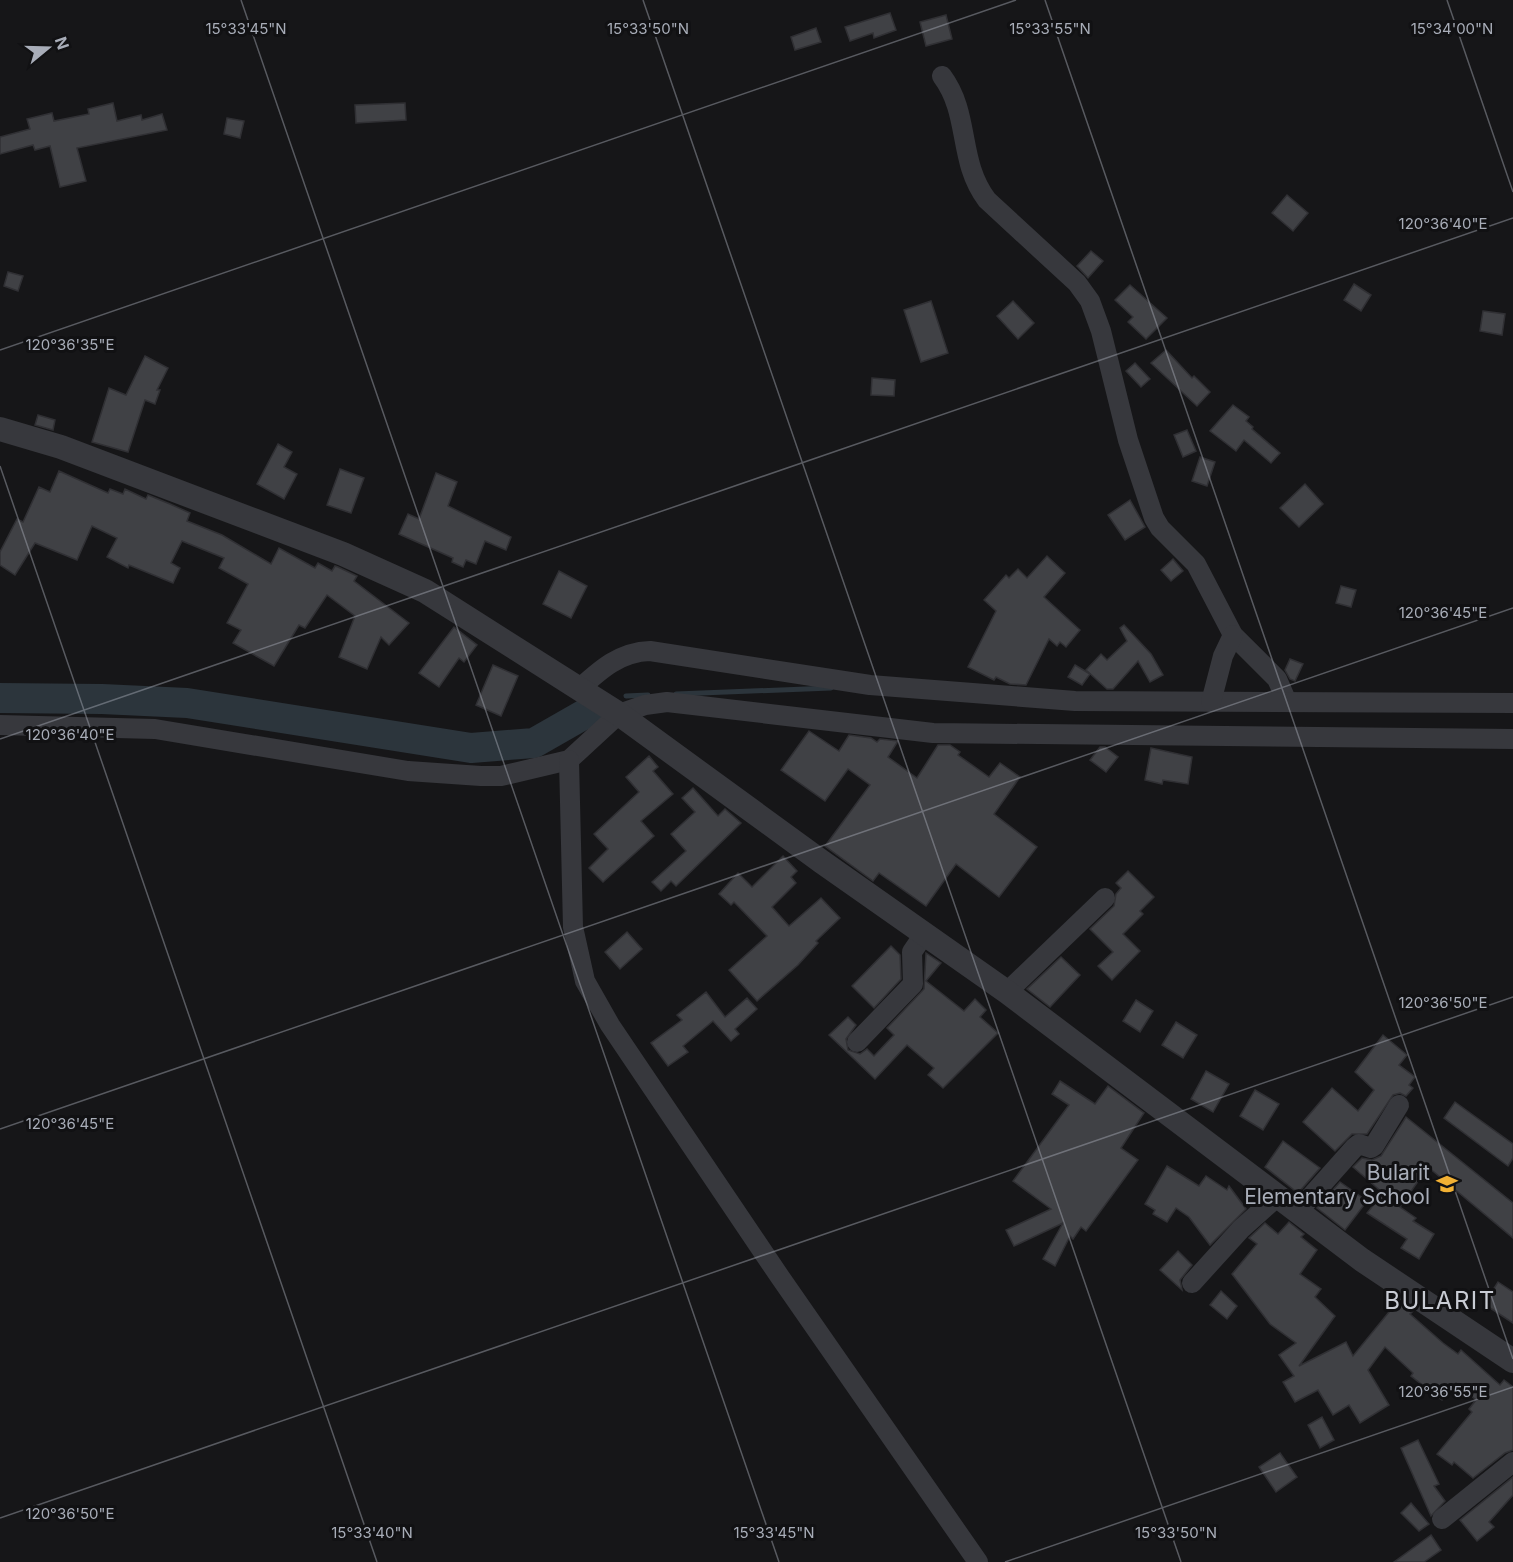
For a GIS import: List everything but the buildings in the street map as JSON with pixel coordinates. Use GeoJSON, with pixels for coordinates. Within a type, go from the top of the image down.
{"type":"FeatureCollection","features":[{"type":"Feature","properties":{"kind":"street"},"geometry":{"type":"LineString","coordinates":[[942,76],[955,93],[970,172],[978,187],[987,200],[1077,283],[1090,301],[1101,331],[1128,440],[1154,518],[1160,528],[1203,573],[1233,635],[1277,679],[1287,702]]}},
{"type":"Feature","properties":{"kind":"street"},"geometry":{"type":"LineString","coordinates":[[0,429],[61,447],[389,573],[468,617],[619,714],[822,862],[1007,992],[1299,1210],[1362,1260],[1513,1361]]}},
{"type":"Feature","properties":{"kind":"street"},"geometry":{"type":"LineString","coordinates":[[1211,702],[1223,656],[1233,635]]}},
{"type":"Feature","properties":{"kind":"street"},"geometry":{"type":"LineString","coordinates":[[579,688],[614,660],[638,651],[650,651],[870,685],[1076,701],[1513,704]]}},
{"type":"Feature","properties":{"kind":"street"},"geometry":{"type":"LineString","coordinates":[[0,725],[155,729],[408,771],[457,776],[501,776],[569,760],[619,714],[645,705],[667,702],[933,733],[1513,739]]}},
{"type":"Feature","properties":{"kind":"street"},"geometry":{"type":"LineString","coordinates":[[569,760],[573,927],[577,954],[585,981],[610,1025],[773,1268],[978,1562]]}},
{"type":"Feature","properties":{"kind":"street"},"geometry":{"type":"LineString","coordinates":[[1007,992],[1105,898]]}},
{"type":"Feature","properties":{"kind":"street"},"geometry":{"type":"LineString","coordinates":[[857,1042],[913,984],[912,952],[925,933]]}},
{"type":"Feature","properties":{"kind":"street"},"geometry":{"type":"LineString","coordinates":[[1299,1210],[1355,1147],[1359,1144],[1371,1148],[1374,1146],[1399,1105]]}},
{"type":"Feature","properties":{"kind":"street"},"geometry":{"type":"LineString","coordinates":[[1192,1283],[1241,1229],[1279,1195]]}},
{"type":"Feature","properties":{"kind":"street"},"geometry":{"type":"LineString","coordinates":[[1442,1518],[1513,1462]]}},
{"type":"Feature","properties":{"kind":"waterway"},"geometry":{"type":"LineString","coordinates":[[676,694],[831,688]]}},
{"type":"Feature","properties":{"kind":"waterway"},"geometry":{"type":"LineString","coordinates":[[626,696],[648,695]]}},
{"type":"Feature","properties":{"kind":"waterway"},"geometry":{"type":"LineString","coordinates":[[0,698],[187,703],[471,748],[534,743],[590,711]]}},
{"type":"Feature","properties":{"kind":"place","name":"Bularit Elementary School"},"geometry":{"type":"Point","coordinates":[1447,1184]}},
{"type":"Feature","properties":{"kind":"district","name":"BULARIT"},"geometry":{"type":"Point","coordinates":[1440,1300]}}]}
